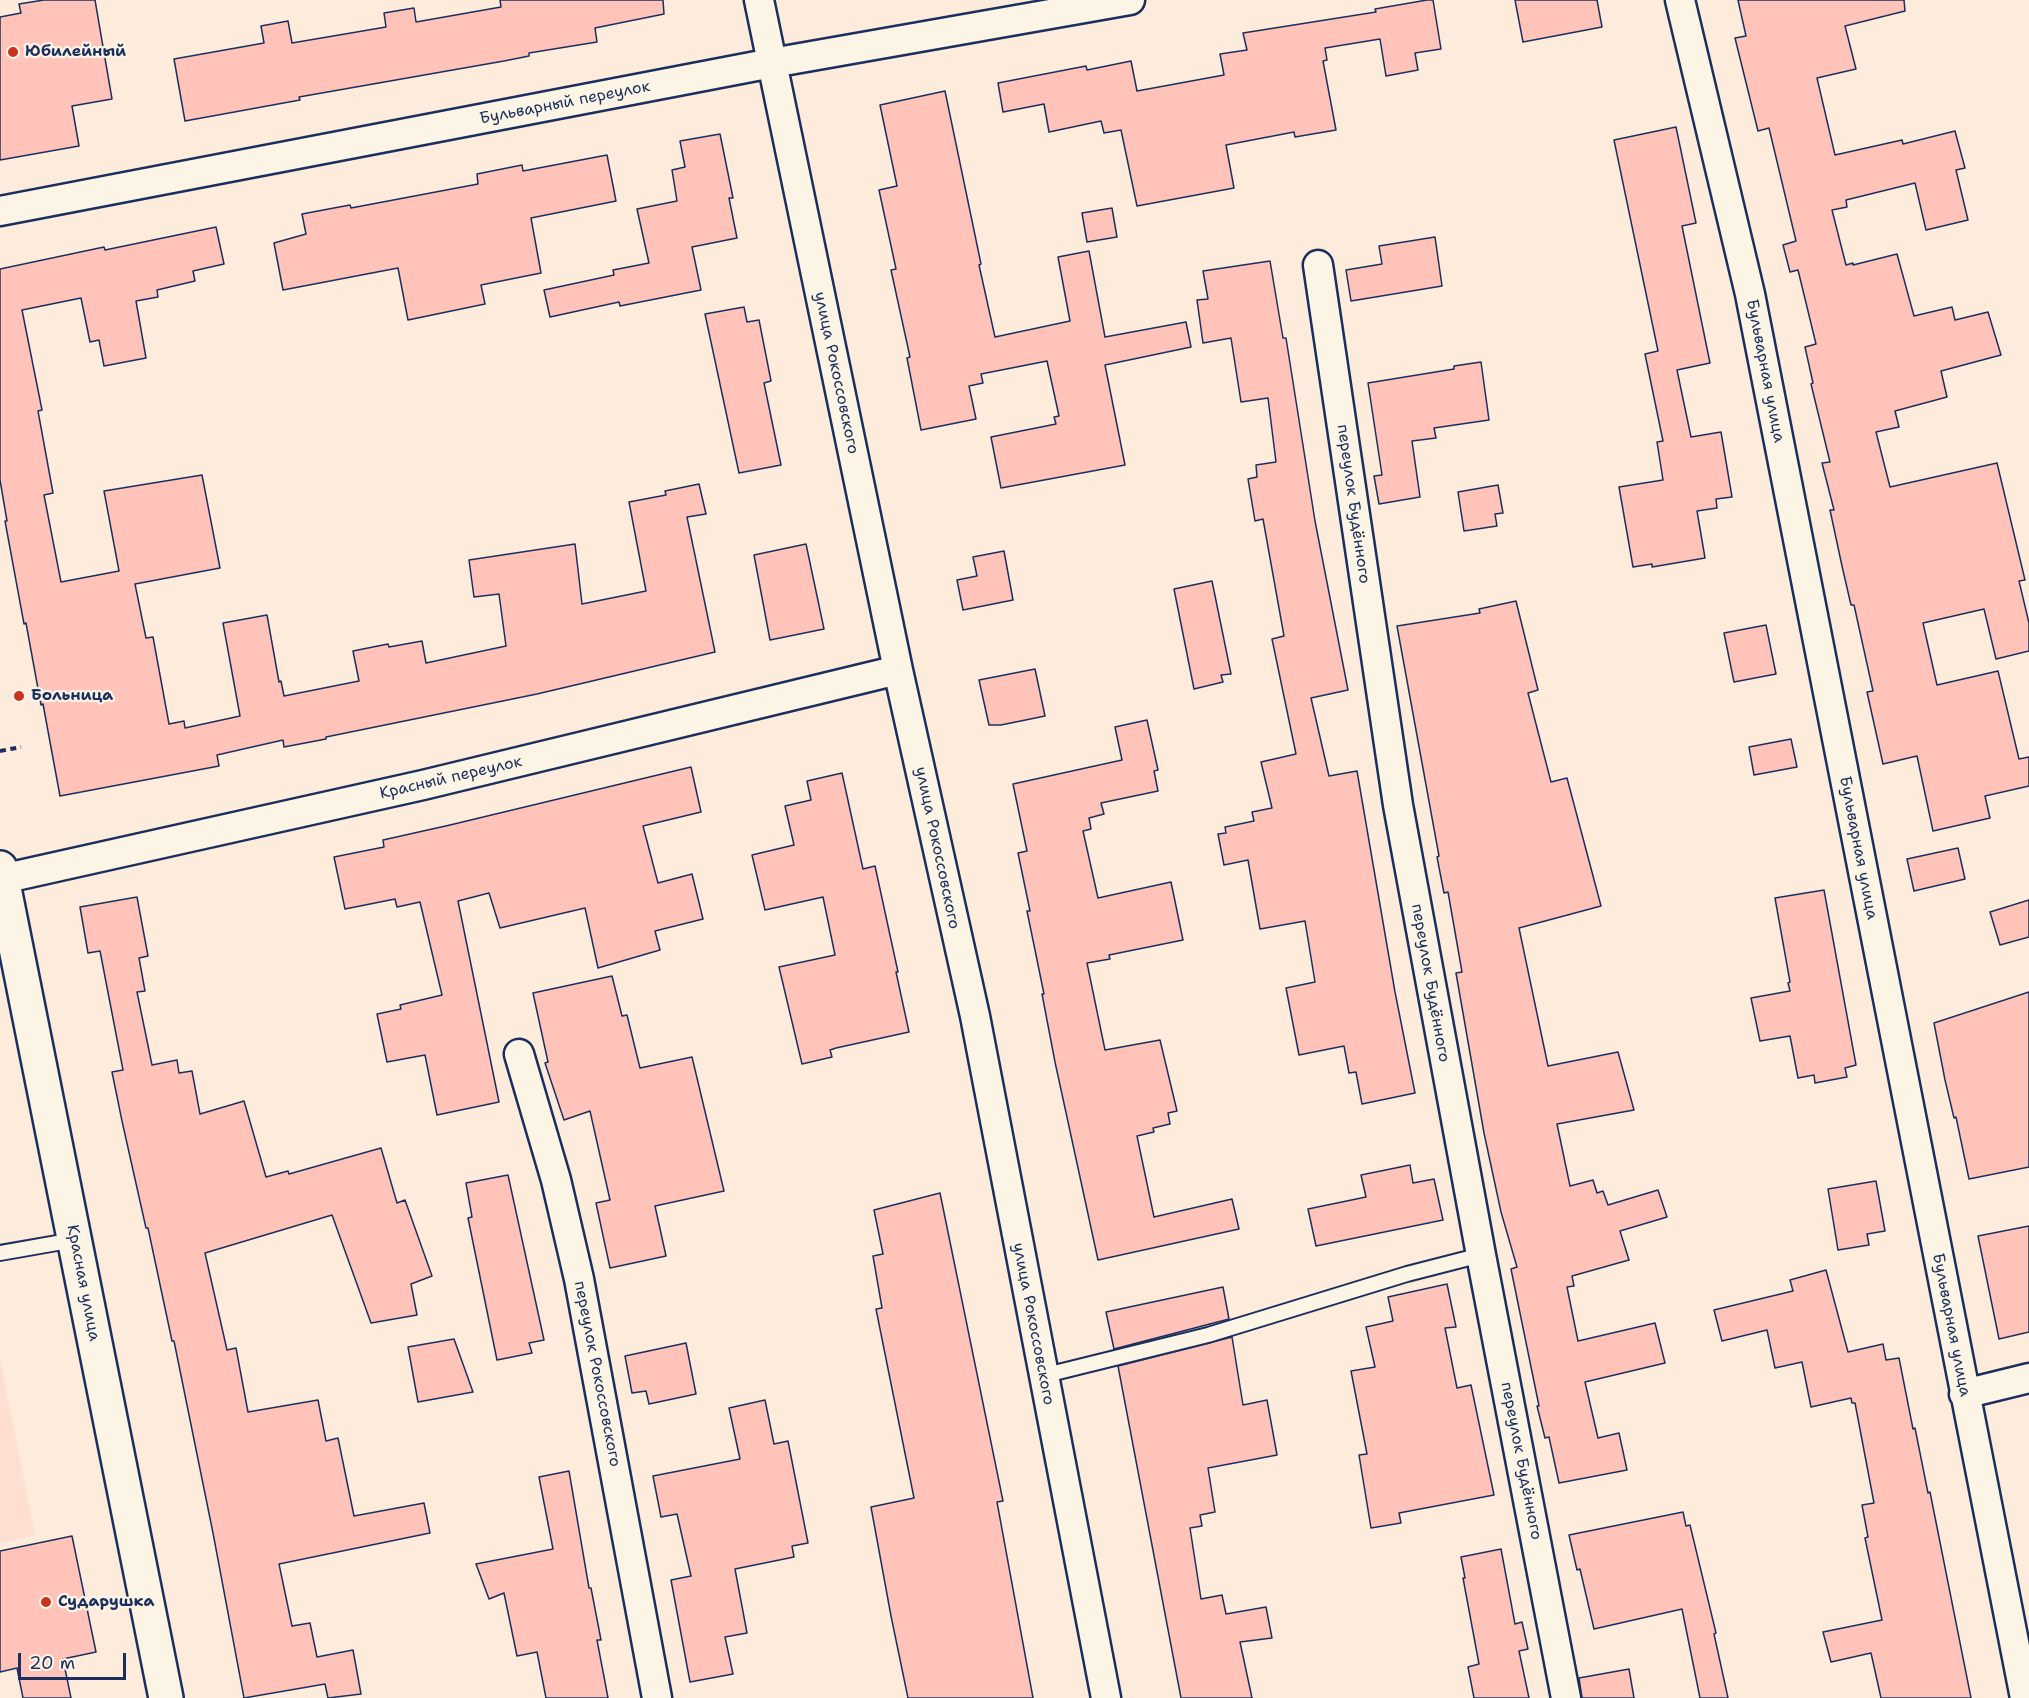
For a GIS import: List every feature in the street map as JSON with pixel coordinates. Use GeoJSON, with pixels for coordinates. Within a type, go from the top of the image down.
{"type":"FeatureCollection","features":[{"type":"Feature","properties":{"kind":"main road","name":"Красная улица"},"geometry":{"type":"LineString","coordinates":[[1,874],[8,955],[74,1240],[166,1698]]}},
{"type":"Feature","properties":{"kind":"street","name":"улица Рокоссовского"},"geometry":{"type":"LineString","coordinates":[[759,0],[898,670],[981,1049],[1042,1376],[1106,1698]]}},
{"type":"Feature","properties":{"kind":"street","name":"Бульварный переулок"},"geometry":{"type":"LineString","coordinates":[[0,211],[772,63],[1130,0]]}},
{"type":"Feature","properties":{"kind":"street","name":"Бульварная улица"},"geometry":{"type":"LineString","coordinates":[[1680,0],[1750,294],[2025,1698]]}},
{"type":"Feature","properties":{"kind":"street","name":"переулок Будённого"},"geometry":{"type":"LineString","coordinates":[[1318,265],[1398,805],[1566,1698]]}},
{"type":"Feature","properties":{"kind":"street","name":"Красный переулок"},"geometry":{"type":"LineString","coordinates":[[1,874],[435,782],[898,670]]}},
{"type":"Feature","properties":{"kind":"street","name":"переулок Рокоссовского"},"geometry":{"type":"LineString","coordinates":[[519,1054],[556,1180],[579,1279],[657,1698]]}},
{"type":"Feature","properties":{"kind":"street"},"geometry":{"type":"LineString","coordinates":[[1964,1394],[2029,1378]]}},
{"type":"Feature","properties":{"kind":"lane"},"geometry":{"type":"LineString","coordinates":[[0,1253],[74,1240]]}},
{"type":"Feature","properties":{"kind":"lane"},"geometry":{"type":"LineString","coordinates":[[1042,1376],[1208,1335],[1407,1274],[1481,1255]]}},
{"type":"Feature","properties":{"kind":"path"},"geometry":{"type":"LineString","coordinates":[[0,751],[21,747]]}},
{"type":"Feature","properties":{"kind":"shaded area"},"geometry":{"type":"Polygon","coordinates":[[[0,1357],[35,1535],[0,1543],[0,1357]]]}},
{"type":"Feature","properties":{"kind":"building"},"geometry":{"type":"Polygon","coordinates":[[[44,0],[95,0],[112,99],[72,106],[79,146],[0,160],[0,17],[21,13],[19,4],[44,0]]]}},
{"type":"Feature","properties":{"kind":"building"},"geometry":{"type":"Polygon","coordinates":[[[500,0],[663,0],[664,14],[595,28],[597,42],[529,53],[529,56],[504,61],[299,97],[300,100],[185,121],[174,59],[264,43],[261,26],[288,21],[292,43],[386,27],[384,13],[414,8],[416,22],[501,7],[500,0]]]}},
{"type":"Feature","properties":{"kind":"building"},"geometry":{"type":"Polygon","coordinates":[[[1433,0],[1441,49],[1415,53],[1418,70],[1386,76],[1380,39],[1325,48],[1327,60],[1323,61],[1336,130],[1295,137],[1294,132],[1226,145],[1234,188],[1137,206],[1121,130],[1104,133],[1101,121],[1049,132],[1044,104],[1003,112],[998,83],[1086,66],[1087,70],[1131,61],[1137,91],[1224,75],[1220,54],[1247,50],[1243,33],[1376,12],[1375,9],[1433,0]]]}},
{"type":"Feature","properties":{"kind":"building"},"geometry":{"type":"Polygon","coordinates":[[[1515,0],[1597,0],[1602,27],[1523,42],[1515,0]]]}},
{"type":"Feature","properties":{"kind":"building"},"geometry":{"type":"Polygon","coordinates":[[[1738,0],[1904,0],[1905,11],[1845,26],[1856,69],[1817,78],[1835,155],[1902,140],[1903,144],[1955,131],[1965,168],[1956,170],[1968,220],[1926,230],[1915,183],[1846,200],[1847,207],[1832,210],[1846,265],[1897,254],[1914,316],[1952,307],[1955,320],[1988,312],[2001,355],[1941,371],[1947,397],[1895,411],[1899,427],[1876,432],[1890,487],[1997,463],[2025,580],[2019,581],[2029,623],[2029,651],[1996,659],[1984,609],[1923,623],[1937,685],[1998,671],[2019,759],[2029,757],[2029,786],[1985,796],[1990,818],[1933,831],[1917,756],[1883,764],[1867,692],[1873,691],[1854,605],[1851,605],[1842,566],[1830,510],[1834,510],[1822,463],[1830,462],[1811,384],[1813,383],[1805,347],[1816,344],[1798,270],[1790,272],[1783,245],[1796,241],[1769,128],[1758,131],[1735,38],[1746,36],[1738,0]]]}},
{"type":"Feature","properties":{"kind":"building"},"geometry":{"type":"Polygon","coordinates":[[[945,91],[995,337],[1070,321],[1058,257],[1089,251],[1105,337],[1186,322],[1191,347],[1105,365],[1125,465],[1001,488],[991,437],[1056,424],[1054,417],[1059,416],[1047,361],[981,374],[983,383],[969,386],[976,419],[921,430],[907,358],[910,357],[891,270],[896,269],[879,190],[897,186],[880,105],[945,91]]]}},
{"type":"Feature","properties":{"kind":"building"},"geometry":{"type":"Polygon","coordinates":[[[1676,127],[1696,223],[1682,226],[1710,363],[1677,370],[1691,437],[1721,432],[1732,497],[1716,499],[1717,508],[1697,511],[1705,558],[1652,567],[1652,564],[1633,567],[1619,487],[1663,480],[1657,442],[1663,441],[1645,354],[1658,351],[1614,140],[1676,127]]]}},
{"type":"Feature","properties":{"kind":"building"},"geometry":{"type":"Polygon","coordinates":[[[720,134],[733,198],[729,198],[737,238],[692,247],[701,290],[620,306],[619,302],[550,317],[544,290],[614,275],[613,270],[649,263],[637,209],[677,201],[672,170],[685,167],[680,141],[720,134]]]}},
{"type":"Feature","properties":{"kind":"building"},"geometry":{"type":"Polygon","coordinates":[[[607,155],[616,201],[531,218],[541,273],[481,285],[485,304],[408,320],[398,268],[283,290],[274,243],[306,234],[302,214],[350,205],[351,208],[478,184],[477,174],[522,165],[523,171],[607,155]]]}},
{"type":"Feature","properties":{"kind":"building"},"geometry":{"type":"Polygon","coordinates":[[[1112,208],[1117,237],[1087,242],[1082,213],[1112,208]]]}},
{"type":"Feature","properties":{"kind":"building"},"geometry":{"type":"Polygon","coordinates":[[[216,227],[224,264],[193,271],[195,281],[157,290],[158,297],[136,301],[146,358],[104,366],[99,340],[90,342],[81,298],[22,310],[42,410],[38,411],[53,493],[44,495],[61,582],[119,571],[104,491],[202,475],[220,568],[135,584],[146,638],[153,637],[169,724],[184,721],[185,728],[240,716],[223,623],[267,615],[279,682],[281,681],[284,696],[359,681],[353,651],[388,644],[389,647],[422,641],[426,663],[506,646],[499,594],[474,597],[469,560],[575,544],[582,604],[646,591],[629,502],[666,495],[665,491],[699,484],[706,514],[687,517],[715,652],[537,694],[326,737],[326,739],[284,747],[283,740],[217,755],[219,766],[60,796],[26,623],[24,624],[5,521],[7,521],[0,480],[0,269],[216,227]]]}},
{"type":"Feature","properties":{"kind":"building"},"geometry":{"type":"Polygon","coordinates":[[[1435,237],[1442,286],[1351,301],[1346,270],[1382,264],[1379,246],[1435,237]]]}},
{"type":"Feature","properties":{"kind":"building"},"geometry":{"type":"Polygon","coordinates":[[[1270,261],[1283,338],[1286,338],[1315,521],[1348,690],[1311,698],[1329,776],[1357,771],[1415,1093],[1362,1104],[1356,1072],[1349,1073],[1344,1046],[1299,1055],[1286,988],[1315,982],[1305,921],[1260,929],[1248,860],[1224,865],[1218,834],[1226,833],[1225,827],[1254,821],[1252,812],[1272,808],[1261,762],[1296,754],[1272,639],[1284,636],[1263,519],[1255,521],[1248,479],[1257,477],[1256,465],[1276,462],[1268,398],[1241,402],[1231,338],[1203,343],[1197,300],[1208,299],[1203,271],[1270,261]]]}},
{"type":"Feature","properties":{"kind":"building"},"geometry":{"type":"Polygon","coordinates":[[[744,307],[747,322],[759,320],[771,381],[764,383],[781,465],[739,473],[705,314],[744,307]]]}},
{"type":"Feature","properties":{"kind":"building"},"geometry":{"type":"Polygon","coordinates":[[[1481,362],[1489,420],[1434,428],[1436,438],[1412,441],[1420,497],[1379,504],[1374,476],[1382,475],[1368,383],[1454,369],[1454,366],[1481,362]]]}},
{"type":"Feature","properties":{"kind":"building"},"geometry":{"type":"Polygon","coordinates":[[[1498,485],[1503,513],[1495,514],[1497,526],[1464,531],[1458,492],[1498,485]]]}},
{"type":"Feature","properties":{"kind":"building"},"geometry":{"type":"Polygon","coordinates":[[[806,544],[824,629],[770,640],[754,555],[806,544]]]}},
{"type":"Feature","properties":{"kind":"building"},"geometry":{"type":"Polygon","coordinates":[[[1004,551],[1013,600],[963,610],[957,580],[977,576],[973,557],[1004,551]]]}},
{"type":"Feature","properties":{"kind":"building"},"geometry":{"type":"Polygon","coordinates":[[[1212,581],[1231,674],[1221,675],[1223,682],[1194,689],[1174,589],[1212,581]]]}},
{"type":"Feature","properties":{"kind":"building"},"geometry":{"type":"Polygon","coordinates":[[[1516,601],[1538,690],[1528,693],[1551,782],[1567,778],[1601,906],[1519,928],[1548,1066],[1618,1052],[1634,1110],[1557,1124],[1570,1186],[1593,1180],[1597,1193],[1603,1191],[1608,1205],[1658,1190],[1667,1217],[1620,1231],[1629,1260],[1572,1276],[1574,1286],[1567,1287],[1578,1341],[1655,1323],[1665,1363],[1585,1382],[1598,1438],[1619,1433],[1627,1470],[1559,1483],[1549,1437],[1545,1438],[1537,1406],[1539,1406],[1511,1269],[1517,1267],[1501,1212],[1484,1133],[1456,973],[1462,972],[1448,892],[1444,893],[1437,857],[1439,856],[1397,626],[1480,613],[1479,609],[1516,601]]]}},
{"type":"Feature","properties":{"kind":"building"},"geometry":{"type":"Polygon","coordinates":[[[1766,625],[1776,674],[1734,682],[1724,633],[1766,625]]]}},
{"type":"Feature","properties":{"kind":"building"},"geometry":{"type":"Polygon","coordinates":[[[1035,669],[1045,716],[1001,725],[989,725],[979,680],[1035,669]]]}},
{"type":"Feature","properties":{"kind":"building"},"geometry":{"type":"Polygon","coordinates":[[[1147,720],[1158,770],[1154,771],[1158,791],[1101,803],[1104,814],[1089,818],[1091,829],[1083,831],[1098,898],[1171,882],[1183,940],[1109,955],[1110,959],[1087,963],[1105,1050],[1160,1040],[1177,1111],[1168,1113],[1170,1124],[1153,1128],[1154,1132],[1137,1136],[1154,1217],[1232,1199],[1239,1229],[1098,1260],[1055,1062],[1027,911],[1030,911],[1018,853],[1027,851],[1013,784],[1122,760],[1115,727],[1147,720]]]}},
{"type":"Feature","properties":{"kind":"building"},"geometry":{"type":"Polygon","coordinates":[[[1791,739],[1797,767],[1754,775],[1749,747],[1791,739]]]}},
{"type":"Feature","properties":{"kind":"building"},"geometry":{"type":"Polygon","coordinates":[[[691,767],[701,812],[643,826],[658,883],[692,874],[703,919],[655,931],[660,950],[598,968],[585,908],[500,928],[489,893],[458,901],[499,1102],[437,1115],[425,1055],[387,1062],[377,1014],[401,1009],[400,1005],[442,995],[420,902],[397,907],[395,899],[345,909],[334,857],[384,847],[383,840],[691,767]]]}},
{"type":"Feature","properties":{"kind":"building"},"geometry":{"type":"Polygon","coordinates":[[[842,773],[863,869],[875,866],[909,1032],[836,1048],[830,1050],[832,1057],[802,1064],[779,967],[835,955],[823,897],[765,910],[752,855],[794,845],[785,806],[811,800],[807,781],[842,773]]]}},
{"type":"Feature","properties":{"kind":"building"},"geometry":{"type":"Polygon","coordinates":[[[1958,848],[1965,879],[1914,891],[1907,859],[1958,848]]]}},
{"type":"Feature","properties":{"kind":"building"},"geometry":{"type":"Polygon","coordinates":[[[1824,890],[1856,1065],[1845,1068],[1847,1077],[1815,1083],[1814,1075],[1798,1078],[1790,1036],[1760,1041],[1751,998],[1790,991],[1775,898],[1824,890]]]}},
{"type":"Feature","properties":{"kind":"building"},"geometry":{"type":"Polygon","coordinates":[[[137,897],[148,956],[139,958],[145,991],[137,992],[152,1065],[177,1060],[179,1073],[192,1071],[200,1114],[244,1101],[266,1177],[288,1171],[289,1174],[381,1148],[397,1203],[405,1200],[432,1276],[411,1284],[417,1315],[371,1323],[332,1215],[205,1253],[227,1350],[236,1348],[248,1412],[318,1400],[326,1441],[338,1438],[354,1516],[424,1503],[430,1533],[279,1564],[292,1626],[310,1623],[317,1657],[353,1650],[361,1694],[328,1698],[325,1684],[244,1698],[174,1341],[172,1341],[112,1072],[123,1070],[100,951],[88,953],[80,907],[137,897]]]}},
{"type":"Feature","properties":{"kind":"building"},"geometry":{"type":"Polygon","coordinates":[[[2029,900],[2029,937],[2000,945],[1990,912],[2029,900]]]}},
{"type":"Feature","properties":{"kind":"building"},"geometry":{"type":"Polygon","coordinates":[[[612,976],[622,1016],[627,1015],[640,1068],[692,1057],[724,1191],[655,1206],[666,1256],[610,1268],[596,1203],[610,1200],[590,1111],[564,1120],[545,1063],[548,1062],[533,993],[612,976]]]}},
{"type":"Feature","properties":{"kind":"building"},"geometry":{"type":"Polygon","coordinates":[[[2029,992],[2029,1167],[1969,1179],[1934,1023],[2029,992]]]}},
{"type":"Feature","properties":{"kind":"building"},"geometry":{"type":"Polygon","coordinates":[[[1410,1165],[1413,1183],[1434,1179],[1443,1220],[1316,1246],[1308,1209],[1366,1197],[1361,1175],[1410,1165]]]}},
{"type":"Feature","properties":{"kind":"building"},"geometry":{"type":"Polygon","coordinates":[[[508,1175],[544,1340],[529,1343],[532,1353],[497,1360],[468,1218],[472,1217],[466,1183],[508,1175]]]}},
{"type":"Feature","properties":{"kind":"building"},"geometry":{"type":"Polygon","coordinates":[[[1876,1181],[1885,1231],[1867,1234],[1869,1245],[1838,1250],[1828,1189],[1876,1181]]]}},
{"type":"Feature","properties":{"kind":"building"},"geometry":{"type":"Polygon","coordinates":[[[940,1193],[1003,1501],[997,1502],[1033,1698],[908,1698],[891,1616],[871,1507],[914,1498],[876,1309],[882,1308],[873,1256],[883,1254],[874,1210],[940,1193]]]}},
{"type":"Feature","properties":{"kind":"building"},"geometry":{"type":"Polygon","coordinates":[[[2029,1226],[2029,1332],[1999,1339],[1978,1236],[2029,1226]]]}},
{"type":"Feature","properties":{"kind":"building"},"geometry":{"type":"Polygon","coordinates":[[[1826,1270],[1848,1352],[1883,1344],[1886,1360],[1899,1358],[1913,1429],[1915,1428],[1928,1493],[1930,1492],[1971,1698],[1881,1698],[1871,1653],[1831,1662],[1823,1632],[1882,1620],[1865,1538],[1868,1537],[1862,1505],[1874,1503],[1855,1403],[1852,1403],[1851,1398],[1811,1407],[1802,1362],[1775,1368],[1767,1330],[1722,1341],[1714,1310],[1793,1291],[1790,1280],[1826,1270]]]}},
{"type":"Feature","properties":{"kind":"building"},"geometry":{"type":"Polygon","coordinates":[[[1447,1284],[1456,1327],[1445,1328],[1457,1388],[1471,1385],[1494,1495],[1399,1513],[1401,1523],[1371,1528],[1359,1455],[1367,1454],[1351,1371],[1375,1367],[1366,1327],[1393,1321],[1388,1297],[1447,1284]]]}},
{"type":"Feature","properties":{"kind":"building"},"geometry":{"type":"Polygon","coordinates":[[[1223,1287],[1229,1319],[1114,1349],[1106,1312],[1223,1287]]]}},
{"type":"Feature","properties":{"kind":"building"},"geometry":{"type":"Polygon","coordinates":[[[1232,1337],[1243,1405],[1267,1400],[1277,1455],[1208,1468],[1215,1512],[1200,1515],[1202,1526],[1190,1528],[1201,1599],[1222,1595],[1226,1614],[1266,1607],[1272,1638],[1240,1642],[1252,1698],[1181,1698],[1118,1366],[1232,1337]]]}},
{"type":"Feature","properties":{"kind":"building"},"geometry":{"type":"Polygon","coordinates":[[[454,1339],[473,1392],[418,1402],[408,1347],[454,1339]]]}},
{"type":"Feature","properties":{"kind":"building"},"geometry":{"type":"Polygon","coordinates":[[[686,1343],[696,1394],[649,1404],[646,1391],[632,1393],[625,1356],[686,1343]]]}},
{"type":"Feature","properties":{"kind":"building"},"geometry":{"type":"Polygon","coordinates":[[[765,1400],[774,1444],[788,1441],[808,1543],[792,1546],[794,1557],[735,1569],[747,1633],[725,1637],[733,1674],[690,1682],[671,1580],[691,1576],[677,1514],[661,1517],[653,1476],[740,1459],[729,1408],[765,1400]]]}},
{"type":"Feature","properties":{"kind":"building"},"geometry":{"type":"Polygon","coordinates":[[[569,1471],[589,1588],[591,1588],[601,1640],[597,1640],[608,1698],[546,1698],[537,1652],[517,1656],[504,1593],[489,1599],[476,1564],[553,1549],[539,1477],[569,1471]]]}},
{"type":"Feature","properties":{"kind":"building"},"geometry":{"type":"Polygon","coordinates":[[[1683,1512],[1686,1526],[1690,1525],[1716,1633],[1714,1634],[1728,1698],[1700,1698],[1682,1609],[1594,1629],[1580,1569],[1577,1570],[1569,1535],[1683,1512]]]}},
{"type":"Feature","properties":{"kind":"building"},"geometry":{"type":"Polygon","coordinates":[[[72,1536],[96,1652],[63,1659],[71,1698],[23,1698],[17,1668],[0,1672],[0,1551],[72,1536]]]}},
{"type":"Feature","properties":{"kind":"building"},"geometry":{"type":"Polygon","coordinates":[[[1501,1549],[1515,1624],[1522,1622],[1528,1649],[1519,1651],[1529,1698],[1474,1698],[1468,1667],[1479,1664],[1461,1557],[1501,1549]]]}},
{"type":"Feature","properties":{"kind":"building"},"geometry":{"type":"Polygon","coordinates":[[[1629,1669],[1634,1698],[1582,1698],[1579,1678],[1629,1669]]]}},
{"type":"Feature","properties":{"kind":"place","name":"Юбилейный"},"geometry":{"type":"Point","coordinates":[13,52]}},
{"type":"Feature","properties":{"kind":"place","name":"Больница"},"geometry":{"type":"Point","coordinates":[19,696]}},
{"type":"Feature","properties":{"kind":"place","name":"Сударушка"},"geometry":{"type":"Point","coordinates":[46,1602]}}]}
